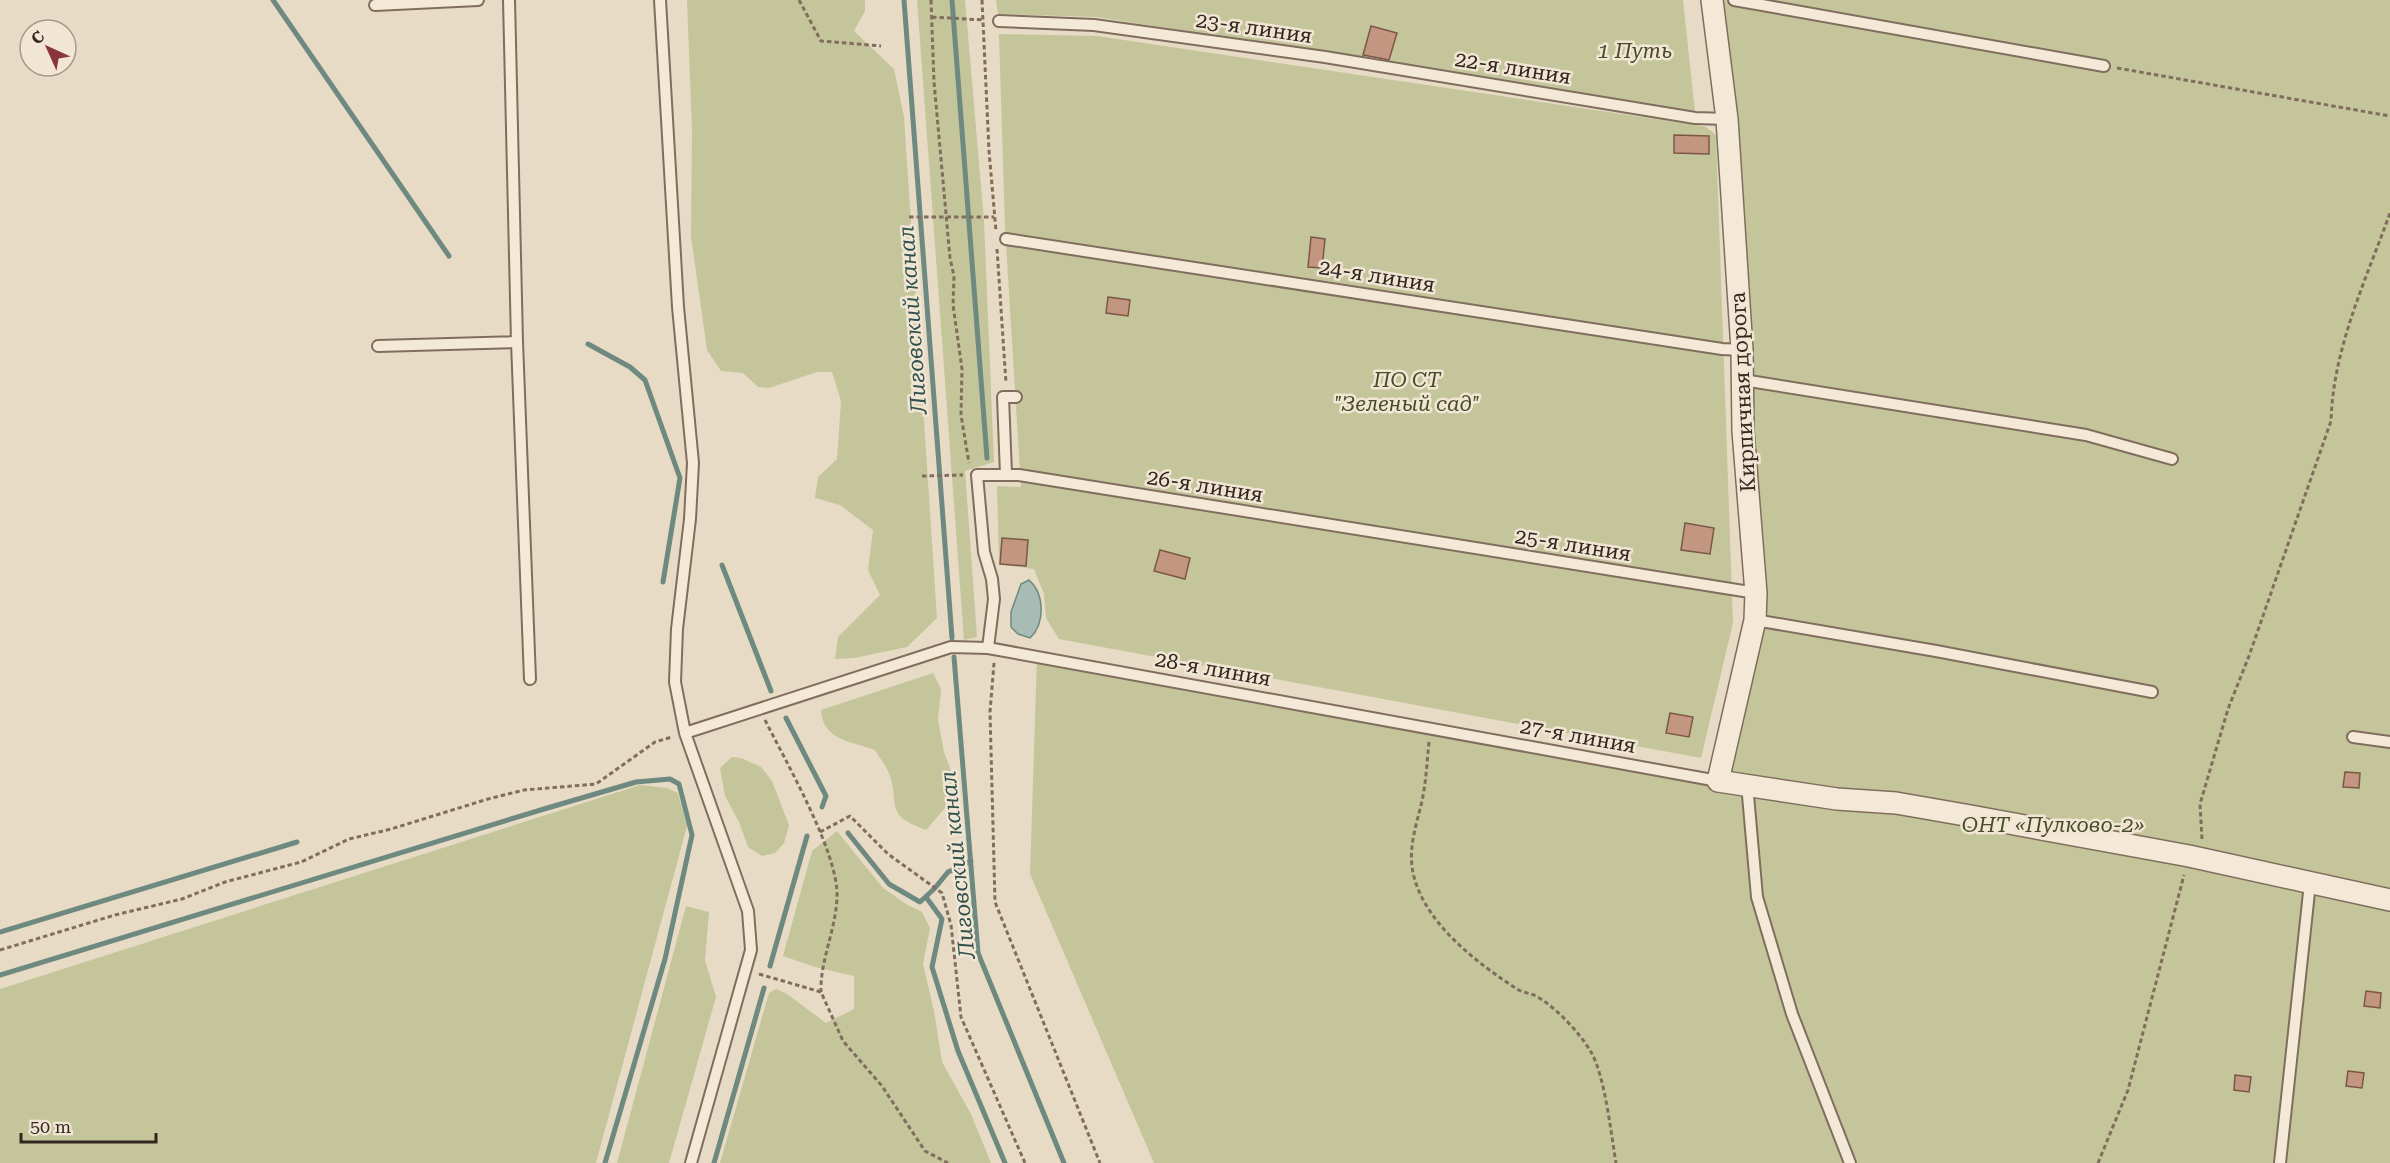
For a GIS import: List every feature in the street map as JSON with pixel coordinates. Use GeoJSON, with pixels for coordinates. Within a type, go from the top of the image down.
{"type":"FeatureCollection","features":[{"type":"Feature","properties":{"kind":"street","name":"Кирпичная дорога"},"geometry":{"type":"LineString","coordinates":[[1712,0],[1727,119],[1742,350],[1743,431],[1756,593],[1755,620],[1718,781]]}},
{"type":"Feature","properties":{"kind":"street"},"geometry":{"type":"LineString","coordinates":[[1718,781],[1837,799],[1896,803],[2194,857],[2390,900]]}},
{"type":"Feature","properties":{"kind":"lane"},"geometry":{"type":"LineString","coordinates":[[375,4],[478,0]]}},
{"type":"Feature","properties":{"kind":"lane"},"geometry":{"type":"LineString","coordinates":[[509,0],[517,342],[530,679]]}},
{"type":"Feature","properties":{"kind":"lane"},"geometry":{"type":"LineString","coordinates":[[660,0],[678,306],[693,463],[677,629],[675,682],[686,733],[748,911],[752,950],[691,1163]]}},
{"type":"Feature","properties":{"kind":"lane"},"geometry":{"type":"LineString","coordinates":[[1734,0],[2104,66]]}},
{"type":"Feature","properties":{"kind":"lane","name":"23-я линия"},"geometry":{"type":"LineString","coordinates":[[999,21],[1094,25],[1324,57]]}},
{"type":"Feature","properties":{"kind":"lane","name":"22-я линия"},"geometry":{"type":"LineString","coordinates":[[1324,57],[1695,118],[1727,119]]}},
{"type":"Feature","properties":{"kind":"lane","name":"24-я линия"},"geometry":{"type":"LineString","coordinates":[[1006,239],[1722,350],[1742,350]]}},
{"type":"Feature","properties":{"kind":"lane"},"geometry":{"type":"LineString","coordinates":[[378,346],[517,342]]}},
{"type":"Feature","properties":{"kind":"lane"},"geometry":{"type":"LineString","coordinates":[[1743,380],[2086,435],[2172,459]]}},
{"type":"Feature","properties":{"kind":"lane"},"geometry":{"type":"LineString","coordinates":[[1006,474],[1003,397],[1016,397]]}},
{"type":"Feature","properties":{"kind":"lane"},"geometry":{"type":"LineString","coordinates":[[977,475],[984,552],[992,579],[994,599],[988,648]]}},
{"type":"Feature","properties":{"kind":"lane","name":"26-я линия"},"geometry":{"type":"LineString","coordinates":[[977,475],[1019,475],[1385,535]]}},
{"type":"Feature","properties":{"kind":"lane","name":"25-я линия"},"geometry":{"type":"LineString","coordinates":[[1385,535],[1756,593]]}},
{"type":"Feature","properties":{"kind":"lane"},"geometry":{"type":"LineString","coordinates":[[1755,620],[2152,692]]}},
{"type":"Feature","properties":{"kind":"lane","name":"28-я линия"},"geometry":{"type":"LineString","coordinates":[[686,733],[951,647],[988,648],[1431,729]]}},
{"type":"Feature","properties":{"kind":"lane","name":"27-я линия"},"geometry":{"type":"LineString","coordinates":[[1431,729],[1718,781]]}},
{"type":"Feature","properties":{"kind":"lane"},"geometry":{"type":"LineString","coordinates":[[2354,737],[2390,742]]}},
{"type":"Feature","properties":{"kind":"lane"},"geometry":{"type":"LineString","coordinates":[[1747,784],[1757,897],[1792,1014],[1850,1163]]}},
{"type":"Feature","properties":{"kind":"lane"},"geometry":{"type":"LineString","coordinates":[[2280,1163],[2310,883]]}},
{"type":"Feature","properties":{"kind":"path"},"geometry":{"type":"LineString","coordinates":[[799,0],[821,41],[881,46]]}},
{"type":"Feature","properties":{"kind":"path"},"geometry":{"type":"LineString","coordinates":[[931,0],[934,82],[955,294],[953,305],[962,369],[961,415],[969,463],[977,475]]}},
{"type":"Feature","properties":{"kind":"path"},"geometry":{"type":"LineString","coordinates":[[982,0],[989,151],[1006,384],[1003,397]]}},
{"type":"Feature","properties":{"kind":"path"},"geometry":{"type":"LineString","coordinates":[[932,17],[975,20]]}},
{"type":"Feature","properties":{"kind":"path"},"geometry":{"type":"LineString","coordinates":[[2104,66],[2390,116]]}},
{"type":"Feature","properties":{"kind":"path"},"geometry":{"type":"LineString","coordinates":[[2098,1163],[2128,1090],[2194,857],[2202,839],[2199,810],[2204,787],[2228,709],[2249,656],[2331,421],[2331,397],[2344,341],[2390,213]]}},
{"type":"Feature","properties":{"kind":"path"},"geometry":{"type":"LineString","coordinates":[[909,217],[994,217]]}},
{"type":"Feature","properties":{"kind":"path"},"geometry":{"type":"LineString","coordinates":[[922,476],[957,475]]}},
{"type":"Feature","properties":{"kind":"path"},"geometry":{"type":"LineString","coordinates":[[988,648],[995,665],[990,712],[995,902],[1100,1163]]}},
{"type":"Feature","properties":{"kind":"path"},"geometry":{"type":"LineString","coordinates":[[760,709],[820,832],[833,870],[837,895],[829,948],[820,972],[821,992],[843,1041],[888,1093],[925,1151],[948,1163]]}},
{"type":"Feature","properties":{"kind":"path"},"geometry":{"type":"LineString","coordinates":[[1431,729],[1422,800],[1412,839],[1414,878],[1427,906],[1451,937],[1498,976],[1520,991],[1534,995],[1560,1014],[1584,1041],[1593,1055],[1604,1095],[1616,1163]]}},
{"type":"Feature","properties":{"kind":"path"},"geometry":{"type":"LineString","coordinates":[[0,950],[115,915],[182,899],[225,882],[301,862],[349,838],[391,829],[488,798],[524,790],[597,784],[656,742],[686,733]]}},
{"type":"Feature","properties":{"kind":"path"},"geometry":{"type":"LineString","coordinates":[[820,832],[850,816],[888,854],[942,893],[951,925],[961,1017],[1025,1163]]}},
{"type":"Feature","properties":{"kind":"path"},"geometry":{"type":"LineString","coordinates":[[746,970],[821,992]]}},
{"type":"Feature","properties":{"kind":"green space"},"geometry":{"type":"Polygon","coordinates":[[[687,0],[865,0],[865,11],[854,31],[894,69],[904,117],[937,618],[907,647],[854,658],[835,659],[838,637],[880,595],[868,570],[873,530],[840,505],[815,498],[818,477],[837,459],[841,401],[832,372],[817,372],[769,388],[758,387],[743,373],[721,371],[707,350],[691,236],[692,131],[687,0]]]}},
{"type":"Feature","properties":{"kind":"green space"},"geometry":{"type":"Polygon","coordinates":[[[917,0],[965,0],[984,221],[994,462],[965,471],[977,637],[964,640],[917,0]]]}},
{"type":"Feature","properties":{"kind":"green space","name":"1 Путь"},"geometry":{"type":"Polygon","coordinates":[[[996,0],[1683,0],[1695,112],[1097,17],[998,14],[996,0]]]}},
{"type":"Feature","properties":{"kind":"green space","name":"ОНТ «Пулково-2»"},"geometry":{"type":"Polygon","coordinates":[[[1712,0],[2390,0],[2390,1163],[1154,1163],[1030,874],[1037,657],[1718,781],[1755,620],[1712,0]]]}},
{"type":"Feature","properties":{"kind":"green space","name":"ПО СТ \"Зеленый сад\""},"geometry":{"type":"Polygon","coordinates":[[[999,34],[1097,36],[1696,125],[1706,127],[1716,135],[1733,623],[1701,758],[1059,639],[1046,618],[1044,594],[1034,569],[999,564],[997,486],[1021,487],[1005,228],[999,34]]]}},
{"type":"Feature","properties":{"kind":"green space"},"geometry":{"type":"Polygon","coordinates":[[[933,673],[941,689],[938,720],[944,752],[959,792],[926,830],[912,824],[898,813],[888,771],[875,750],[848,742],[833,734],[823,720],[821,710],[933,673]]]}},
{"type":"Feature","properties":{"kind":"green space"},"geometry":{"type":"Polygon","coordinates":[[[732,757],[741,758],[761,767],[772,781],[789,825],[784,843],[775,853],[762,856],[748,847],[739,822],[725,796],[720,768],[732,757]]]}},
{"type":"Feature","properties":{"kind":"green space"},"geometry":{"type":"Polygon","coordinates":[[[640,785],[667,788],[678,793],[687,826],[596,1163],[0,1163],[0,989],[640,785]]]}},
{"type":"Feature","properties":{"kind":"green space"},"geometry":{"type":"Polygon","coordinates":[[[837,831],[883,888],[922,912],[930,928],[923,964],[934,1011],[942,1062],[971,1114],[991,1163],[720,1163],[769,993],[776,989],[787,994],[826,1023],[854,1009],[854,976],[815,967],[783,956],[812,851],[837,831]]]}},
{"type":"Feature","properties":{"kind":"green space"},"geometry":{"type":"Polygon","coordinates":[[[686,906],[709,912],[705,960],[716,997],[669,1163],[617,1163],[686,906]]]}},
{"type":"Feature","properties":{"kind":"water"},"geometry":{"type":"Polygon","coordinates":[[[1029,580],[1038,593],[1041,609],[1038,625],[1030,638],[1018,634],[1011,627],[1011,612],[1021,584],[1029,580]]]}},
{"type":"Feature","properties":{"kind":"building"},"geometry":{"type":"Polygon","coordinates":[[[1371,26],[1397,33],[1389,60],[1363,55],[1371,26]]]}},
{"type":"Feature","properties":{"kind":"building"},"geometry":{"type":"Polygon","coordinates":[[[1674,135],[1709,136],[1709,154],[1674,153],[1674,135]]]}},
{"type":"Feature","properties":{"kind":"building"},"geometry":{"type":"Polygon","coordinates":[[[1311,237],[1325,239],[1322,268],[1308,267],[1311,237]]]}},
{"type":"Feature","properties":{"kind":"building"},"geometry":{"type":"Polygon","coordinates":[[[1108,297],[1130,300],[1128,316],[1106,313],[1108,297]]]}},
{"type":"Feature","properties":{"kind":"building"},"geometry":{"type":"Polygon","coordinates":[[[1685,523],[1714,528],[1710,554],[1681,550],[1685,523]]]}},
{"type":"Feature","properties":{"kind":"building"},"geometry":{"type":"Polygon","coordinates":[[[1002,538],[1028,540],[1026,566],[1000,564],[1002,538]]]}},
{"type":"Feature","properties":{"kind":"building"},"geometry":{"type":"Polygon","coordinates":[[[1160,550],[1190,558],[1185,579],[1154,571],[1160,550]]]}},
{"type":"Feature","properties":{"kind":"building"},"geometry":{"type":"Polygon","coordinates":[[[1670,713],[1693,717],[1689,737],[1666,733],[1670,713]]]}},
{"type":"Feature","properties":{"kind":"building"},"geometry":{"type":"Polygon","coordinates":[[[2345,772],[2360,773],[2359,788],[2343,787],[2345,772]]]}},
{"type":"Feature","properties":{"kind":"building"},"geometry":{"type":"Polygon","coordinates":[[[2366,991],[2381,993],[2380,1008],[2364,1006],[2366,991]]]}},
{"type":"Feature","properties":{"kind":"building"},"geometry":{"type":"Polygon","coordinates":[[[2348,1071],[2364,1073],[2362,1088],[2346,1086],[2348,1071]]]}},
{"type":"Feature","properties":{"kind":"building"},"geometry":{"type":"Polygon","coordinates":[[[2235,1075],[2251,1077],[2249,1092],[2234,1090],[2235,1075]]]}},
{"type":"Feature","properties":{"kind":"waterway"},"geometry":{"type":"LineString","coordinates":[[273,0],[449,256]]}},
{"type":"Feature","properties":{"kind":"waterway","name":"Лиговский канал"},"geometry":{"type":"LineString","coordinates":[[904,0],[952,638]]}},
{"type":"Feature","properties":{"kind":"waterway"},"geometry":{"type":"LineString","coordinates":[[952,0],[987,458]]}},
{"type":"Feature","properties":{"kind":"waterway"},"geometry":{"type":"LineString","coordinates":[[588,344],[630,367],[645,380],[680,478],[663,582]]}},
{"type":"Feature","properties":{"kind":"waterway"},"geometry":{"type":"LineString","coordinates":[[722,565],[771,691]]}},
{"type":"Feature","properties":{"kind":"waterway","name":"Лиговский канал"},"geometry":{"type":"LineString","coordinates":[[954,657],[978,953],[1064,1163]]}},
{"type":"Feature","properties":{"kind":"waterway"},"geometry":{"type":"LineString","coordinates":[[786,718],[826,796],[822,807]]}},
{"type":"Feature","properties":{"kind":"waterway"},"geometry":{"type":"LineString","coordinates":[[0,975],[636,782],[670,779],[679,784],[692,835],[665,959],[605,1163]]}},
{"type":"Feature","properties":{"kind":"waterway"},"geometry":{"type":"LineString","coordinates":[[848,833],[889,884],[920,902],[948,872],[971,861]]}},
{"type":"Feature","properties":{"kind":"waterway"},"geometry":{"type":"LineString","coordinates":[[770,966],[807,836]]}},
{"type":"Feature","properties":{"kind":"waterway"},"geometry":{"type":"LineString","coordinates":[[0,932],[297,842]]}},
{"type":"Feature","properties":{"kind":"waterway"},"geometry":{"type":"LineString","coordinates":[[926,897],[942,919],[932,967],[958,1051],[1005,1163]]}},
{"type":"Feature","properties":{"kind":"waterway"},"geometry":{"type":"LineString","coordinates":[[714,1163],[764,988]]}}]}
